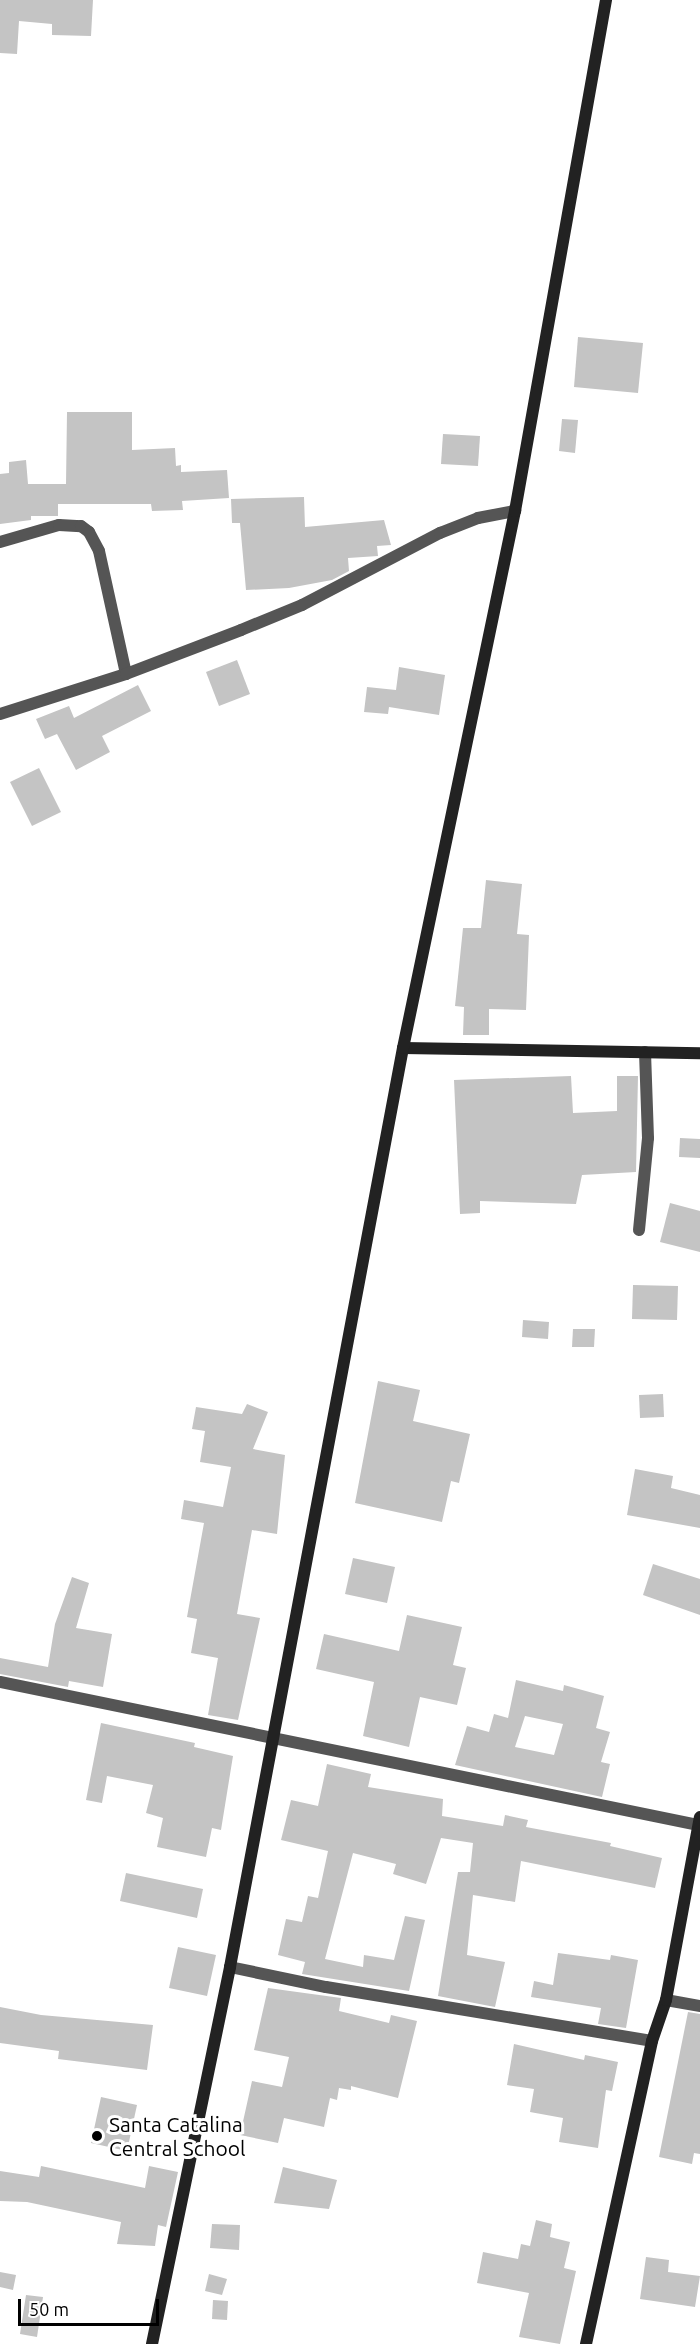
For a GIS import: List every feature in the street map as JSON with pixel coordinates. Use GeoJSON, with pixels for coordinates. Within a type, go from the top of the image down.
{"type":"FeatureCollection","features":[{"type":"Feature","properties":{"kind":"street"},"geometry":{"type":"LineString","coordinates":[[152,2344],[230,1967],[403,1048],[514,511],[606,0]]}},
{"type":"Feature","properties":{"kind":"street"},"geometry":{"type":"LineString","coordinates":[[0,714],[126,674],[302,604],[440,533],[478,518],[514,511]]}},
{"type":"Feature","properties":{"kind":"street"},"geometry":{"type":"LineString","coordinates":[[0,542],[59,525],[71,524],[89,532],[99,551],[126,674]]}},
{"type":"Feature","properties":{"kind":"street"},"geometry":{"type":"LineString","coordinates":[[403,1048],[700,1053]]}},
{"type":"Feature","properties":{"kind":"street"},"geometry":{"type":"LineString","coordinates":[[639,1230],[648,1138],[645,1052]]}},
{"type":"Feature","properties":{"kind":"street"},"geometry":{"type":"LineString","coordinates":[[0,1682],[699,1821],[666,2000],[652,2041],[586,2344]]}},
{"type":"Feature","properties":{"kind":"street"},"geometry":{"type":"LineString","coordinates":[[230,1967],[326,1987],[652,2041]]}},
{"type":"Feature","properties":{"kind":"street"},"geometry":{"type":"LineString","coordinates":[[666,2000],[700,2006]]}},
{"type":"Feature","properties":{"kind":"building"},"geometry":{"type":"Polygon","coordinates":[[[0,0],[93,0],[91,36],[52,35],[52,24],[19,21],[17,54],[0,53],[0,0]]]}},
{"type":"Feature","properties":{"kind":"building"},"geometry":{"type":"Polygon","coordinates":[[[578,337],[643,343],[638,393],[574,387],[578,337]]]}},
{"type":"Feature","properties":{"kind":"building"},"geometry":{"type":"Polygon","coordinates":[[[67,412],[132,412],[132,450],[175,448],[176,466],[181,465],[181,472],[227,470],[229,498],[182,501],[183,510],[152,511],[151,504],[58,504],[58,516],[31,516],[31,520],[0,524],[0,474],[9,473],[9,462],[26,460],[28,484],[66,484],[67,412]]]}},
{"type":"Feature","properties":{"kind":"building"},"geometry":{"type":"Polygon","coordinates":[[[562,419],[578,420],[575,453],[559,451],[562,419]]]}},
{"type":"Feature","properties":{"kind":"building"},"geometry":{"type":"Polygon","coordinates":[[[443,434],[480,436],[478,466],[441,464],[443,434]]]}},
{"type":"Feature","properties":{"kind":"building"},"geometry":{"type":"Polygon","coordinates":[[[304,497],[305,527],[384,520],[391,545],[377,546],[378,556],[348,558],[349,571],[332,580],[289,588],[246,590],[240,523],[232,523],[231,499],[304,497]]]}},
{"type":"Feature","properties":{"kind":"building"},"geometry":{"type":"Polygon","coordinates":[[[237,660],[250,694],[219,706],[206,672],[237,660]]]}},
{"type":"Feature","properties":{"kind":"building"},"geometry":{"type":"Polygon","coordinates":[[[399,667],[445,675],[439,715],[389,707],[388,714],[364,712],[367,687],[396,690],[399,667]]]}},
{"type":"Feature","properties":{"kind":"building"},"geometry":{"type":"Polygon","coordinates":[[[138,685],[151,711],[102,736],[110,752],[76,770],[57,734],[45,739],[36,719],[69,706],[74,718],[138,685]]]}},
{"type":"Feature","properties":{"kind":"building"},"geometry":{"type":"Polygon","coordinates":[[[39,768],[61,812],[32,826],[10,782],[39,768]]]}},
{"type":"Feature","properties":{"kind":"building"},"geometry":{"type":"Polygon","coordinates":[[[486,880],[522,884],[517,934],[529,935],[526,1010],[489,1009],[489,1035],[463,1035],[464,1007],[455,1006],[463,928],[481,928],[486,880]]]}},
{"type":"Feature","properties":{"kind":"building"},"geometry":{"type":"Polygon","coordinates":[[[571,1076],[573,1113],[617,1111],[617,1076],[638,1076],[636,1172],[582,1175],[576,1204],[480,1201],[480,1213],[460,1214],[454,1080],[571,1076]]]}},
{"type":"Feature","properties":{"kind":"building"},"geometry":{"type":"Polygon","coordinates":[[[680,1138],[700,1139],[700,1158],[679,1157],[680,1138]]]}},
{"type":"Feature","properties":{"kind":"building"},"geometry":{"type":"Polygon","coordinates":[[[670,1203],[700,1211],[700,1252],[660,1242],[670,1203]]]}},
{"type":"Feature","properties":{"kind":"building"},"geometry":{"type":"Polygon","coordinates":[[[633,1285],[678,1286],[677,1320],[632,1319],[633,1285]]]}},
{"type":"Feature","properties":{"kind":"building"},"geometry":{"type":"Polygon","coordinates":[[[523,1320],[549,1322],[548,1339],[522,1337],[523,1320]]]}},
{"type":"Feature","properties":{"kind":"building"},"geometry":{"type":"Polygon","coordinates":[[[573,1329],[595,1329],[594,1347],[572,1347],[573,1329]]]}},
{"type":"Feature","properties":{"kind":"building"},"geometry":{"type":"Polygon","coordinates":[[[378,1381],[420,1390],[413,1421],[470,1434],[459,1483],[451,1481],[442,1522],[355,1503],[378,1381]]]}},
{"type":"Feature","properties":{"kind":"building"},"geometry":{"type":"Polygon","coordinates":[[[663,1394],[664,1417],[640,1418],[639,1395],[663,1394]]]}},
{"type":"Feature","properties":{"kind":"building"},"geometry":{"type":"Polygon","coordinates":[[[247,1404],[268,1412],[253,1449],[285,1455],[277,1534],[252,1530],[237,1614],[260,1618],[238,1720],[208,1715],[218,1658],[191,1653],[197,1619],[187,1617],[204,1523],[181,1519],[184,1500],[223,1507],[231,1467],[200,1462],[205,1431],[192,1429],[196,1407],[242,1414],[247,1404]]]}},
{"type":"Feature","properties":{"kind":"building"},"geometry":{"type":"Polygon","coordinates":[[[635,1469],[673,1476],[671,1488],[700,1495],[700,1528],[627,1515],[635,1469]]]}},
{"type":"Feature","properties":{"kind":"building"},"geometry":{"type":"Polygon","coordinates":[[[353,1558],[395,1567],[387,1603],[345,1594],[353,1558]]]}},
{"type":"Feature","properties":{"kind":"building"},"geometry":{"type":"Polygon","coordinates":[[[653,1564],[700,1579],[700,1615],[643,1595],[653,1564]]]}},
{"type":"Feature","properties":{"kind":"building"},"geometry":{"type":"Polygon","coordinates":[[[72,1577],[89,1583],[76,1628],[112,1634],[103,1687],[69,1681],[68,1687],[0,1674],[0,1658],[48,1667],[55,1624],[72,1577]]]}},
{"type":"Feature","properties":{"kind":"building"},"geometry":{"type":"Polygon","coordinates":[[[407,1615],[462,1627],[453,1665],[466,1668],[457,1705],[420,1697],[409,1747],[363,1736],[374,1682],[316,1669],[324,1634],[399,1651],[407,1615]]]}},
{"type":"Feature","properties":{"kind":"building"},"geometry":{"type":"Polygon","coordinates":[[[516,1680],[563,1691],[564,1685],[604,1696],[596,1728],[610,1732],[601,1762],[610,1764],[602,1797],[455,1765],[467,1726],[489,1732],[494,1714],[508,1718],[516,1680]],[[525,1716],[515,1747],[554,1755],[563,1724],[525,1716]]]}},
{"type":"Feature","properties":{"kind":"building"},"geometry":{"type":"Polygon","coordinates":[[[101,1723],[195,1743],[194,1747],[233,1756],[221,1830],[212,1828],[206,1857],[157,1847],[163,1818],[146,1813],[153,1785],[107,1776],[102,1803],[86,1800],[101,1723]]]}},
{"type":"Feature","properties":{"kind":"building"},"geometry":{"type":"Polygon","coordinates":[[[327,1764],[371,1774],[368,1787],[443,1799],[442,1816],[503,1826],[505,1815],[528,1820],[526,1827],[611,1843],[610,1846],[662,1858],[655,1888],[521,1861],[515,1902],[473,1895],[467,1955],[505,1962],[495,2007],[438,1996],[458,1872],[470,1872],[473,1843],[441,1838],[426,1884],[393,1874],[396,1864],[353,1853],[325,1959],[363,1967],[364,1955],[394,1960],[405,1916],[425,1920],[409,1991],[302,1974],[305,1962],[278,1955],[286,1919],[302,1922],[308,1896],[318,1898],[328,1851],[281,1840],[291,1800],[318,1806],[327,1764]]]}},
{"type":"Feature","properties":{"kind":"building"},"geometry":{"type":"Polygon","coordinates":[[[126,1873],[203,1889],[197,1918],[120,1901],[126,1873]]]}},
{"type":"Feature","properties":{"kind":"building"},"geometry":{"type":"Polygon","coordinates":[[[178,1947],[216,1955],[207,1996],[169,1988],[178,1947]]]}},
{"type":"Feature","properties":{"kind":"building"},"geometry":{"type":"Polygon","coordinates":[[[558,1953],[610,1960],[611,1955],[638,1960],[626,2028],[598,2024],[601,2008],[531,1997],[534,1981],[553,1985],[558,1953]]]}},
{"type":"Feature","properties":{"kind":"building"},"geometry":{"type":"Polygon","coordinates":[[[268,1988],[341,1998],[339,2011],[389,2023],[391,2015],[417,2021],[398,2098],[351,2086],[351,2090],[339,2088],[337,2100],[330,2098],[324,2127],[284,2118],[278,2143],[240,2135],[252,2081],[282,2087],[289,2057],[254,2050],[268,1988]]]}},
{"type":"Feature","properties":{"kind":"building"},"geometry":{"type":"Polygon","coordinates":[[[0,2007],[41,2015],[153,2025],[147,2070],[58,2059],[59,2051],[0,2043],[0,2007]]]}},
{"type":"Feature","properties":{"kind":"building"},"geometry":{"type":"Polygon","coordinates":[[[688,2012],[700,2014],[700,2154],[694,2153],[692,2164],[659,2157],[688,2012]]]}},
{"type":"Feature","properties":{"kind":"building"},"geometry":{"type":"Polygon","coordinates":[[[514,2044],[584,2060],[585,2055],[618,2062],[612,2091],[606,2090],[598,2148],[559,2142],[563,2118],[530,2112],[534,2089],[507,2085],[514,2044]]]}},
{"type":"Feature","properties":{"kind":"building"},"geometry":{"type":"Polygon","coordinates":[[[101,2097],[137,2105],[127,2151],[91,2143],[101,2097]]]}},
{"type":"Feature","properties":{"kind":"building"},"geometry":{"type":"Polygon","coordinates":[[[41,2166],[145,2188],[149,2166],[178,2172],[166,2227],[158,2225],[155,2246],[117,2244],[121,2222],[27,2202],[0,2201],[0,2171],[39,2177],[41,2166]]]}},
{"type":"Feature","properties":{"kind":"building"},"geometry":{"type":"Polygon","coordinates":[[[283,2167],[337,2180],[329,2209],[274,2203],[283,2167]]]}},
{"type":"Feature","properties":{"kind":"building"},"geometry":{"type":"Polygon","coordinates":[[[536,2220],[552,2224],[550,2237],[570,2242],[564,2268],[576,2271],[560,2344],[519,2337],[529,2293],[477,2283],[483,2252],[518,2259],[521,2244],[530,2246],[536,2220]]]}},
{"type":"Feature","properties":{"kind":"building"},"geometry":{"type":"Polygon","coordinates":[[[212,2224],[240,2225],[239,2250],[210,2248],[212,2224]]]}},
{"type":"Feature","properties":{"kind":"building"},"geometry":{"type":"Polygon","coordinates":[[[646,2257],[669,2260],[668,2272],[700,2276],[695,2307],[640,2299],[646,2257]]]}},
{"type":"Feature","properties":{"kind":"building"},"geometry":{"type":"Polygon","coordinates":[[[0,2272],[16,2275],[13,2290],[0,2287],[0,2272]]]}},
{"type":"Feature","properties":{"kind":"building"},"geometry":{"type":"Polygon","coordinates":[[[209,2274],[227,2279],[222,2295],[205,2291],[209,2274]]]}},
{"type":"Feature","properties":{"kind":"building"},"geometry":{"type":"Polygon","coordinates":[[[26,2295],[43,2297],[37,2337],[20,2334],[26,2295]]]}},
{"type":"Feature","properties":{"kind":"building"},"geometry":{"type":"Polygon","coordinates":[[[213,2300],[228,2301],[227,2320],[212,2319],[213,2300]]]}},
{"type":"Feature","properties":{"kind":"place","name":"Santa Catalina Central School"},"geometry":{"type":"Point","coordinates":[97,2136]}}]}
